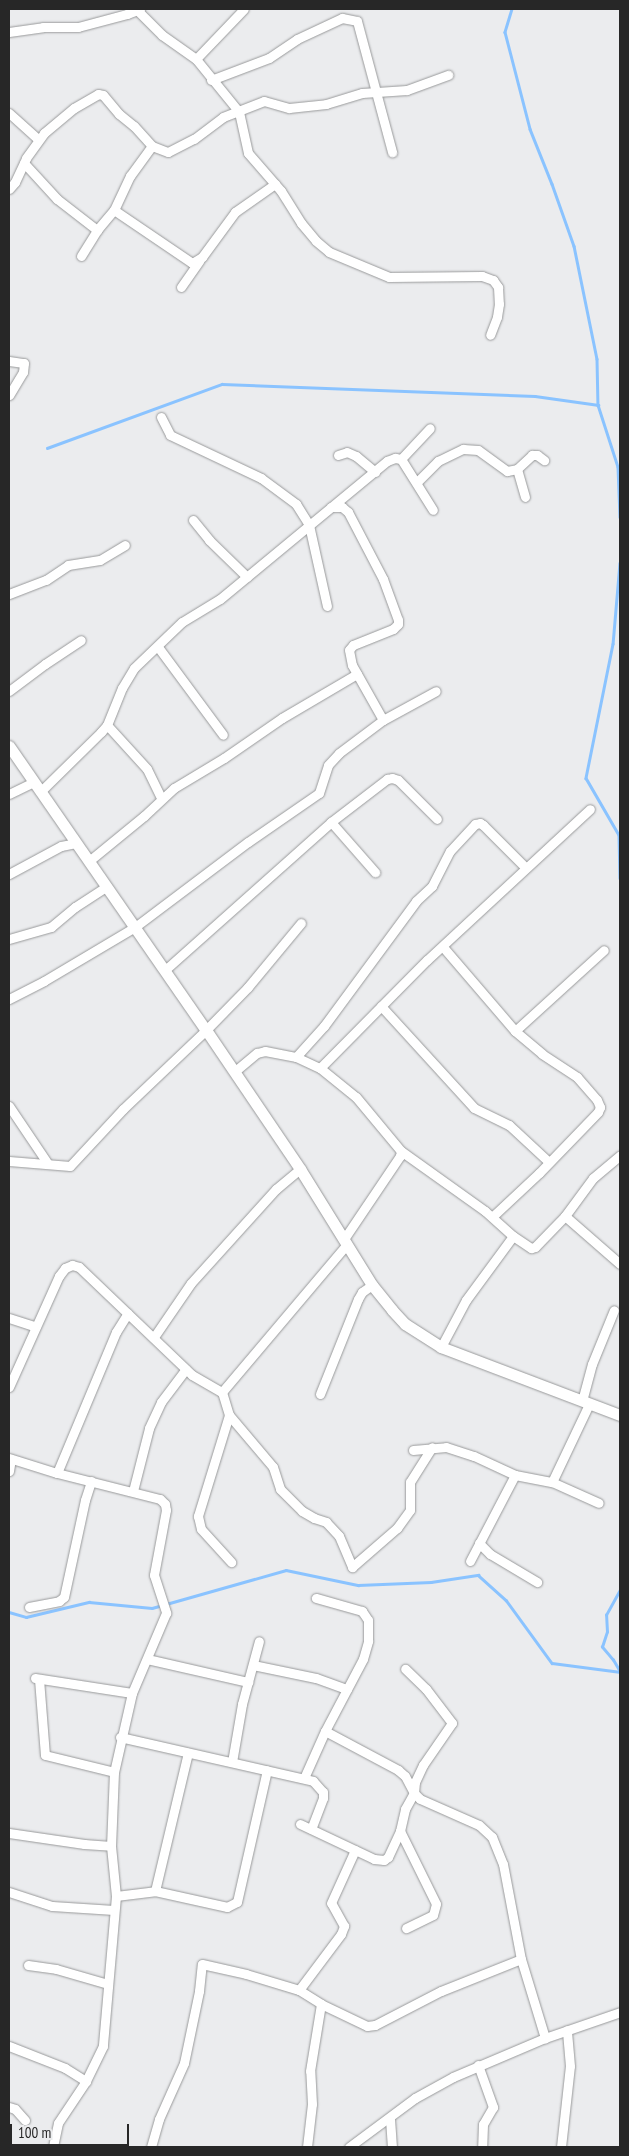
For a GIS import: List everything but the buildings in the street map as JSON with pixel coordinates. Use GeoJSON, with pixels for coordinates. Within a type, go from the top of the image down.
{"type":"FeatureCollection","features":[{"type":"Feature","properties":{"kind":"main road"},"geometry":{"type":"LineString","coordinates":[[9,746],[300,1168],[372,1285],[406,1324],[441,1347],[620,1415]]}},
{"type":"Feature","properties":{"kind":"street"},"geometry":{"type":"LineString","coordinates":[[196,60],[244,9]]}},
{"type":"Feature","properties":{"kind":"street"},"geometry":{"type":"LineString","coordinates":[[9,32],[42,27],[78,26],[139,10],[162,35],[196,60],[239,112],[248,154],[275,184],[301,223],[316,241],[329,252],[390,277],[482,276],[493,280],[498,287],[498,304],[497,317],[490,335]]}},
{"type":"Feature","properties":{"kind":"street"},"geometry":{"type":"LineString","coordinates":[[211,80],[269,58],[297,39],[342,18],[357,21],[392,152]]}},
{"type":"Feature","properties":{"kind":"street"},"geometry":{"type":"LineString","coordinates":[[9,189],[38,139],[74,108],[94,95],[100,94],[152,146],[161,151],[173,151],[212,128],[223,117],[264,101],[289,108],[326,104],[375,91],[407,90],[448,75]]}},
{"type":"Feature","properties":{"kind":"street"},"geometry":{"type":"LineString","coordinates":[[9,113],[38,139]]}},
{"type":"Feature","properties":{"kind":"street"},"geometry":{"type":"LineString","coordinates":[[81,256],[97,230],[114,210],[130,176],[152,146]]}},
{"type":"Feature","properties":{"kind":"street"},"geometry":{"type":"LineString","coordinates":[[24,163],[57,199],[97,230]]}},
{"type":"Feature","properties":{"kind":"street"},"geometry":{"type":"LineString","coordinates":[[182,287],[234,212],[275,184]]}},
{"type":"Feature","properties":{"kind":"street"},"geometry":{"type":"LineString","coordinates":[[114,210],[186,260],[192,263],[199,260]]}},
{"type":"Feature","properties":{"kind":"street"},"geometry":{"type":"LineString","coordinates":[[9,360],[24,363],[23,372],[9,395]]}},
{"type":"Feature","properties":{"kind":"street"},"geometry":{"type":"LineString","coordinates":[[161,416],[170,435],[240,467],[270,484],[296,504],[309,524],[327,606]]}},
{"type":"Feature","properties":{"kind":"street"},"geometry":{"type":"LineString","coordinates":[[401,459],[430,428]]}},
{"type":"Feature","properties":{"kind":"street"},"geometry":{"type":"LineString","coordinates":[[417,482],[438,461],[463,449],[478,450],[507,470],[517,470],[532,455],[544,460]]}},
{"type":"Feature","properties":{"kind":"street"},"geometry":{"type":"LineString","coordinates":[[338,455],[346,452],[356,456],[375,472]]}},
{"type":"Feature","properties":{"kind":"street"},"geometry":{"type":"LineString","coordinates":[[9,794],[37,787],[107,724],[134,668],[182,622],[220,599],[387,461],[395,458],[401,459],[433,510]]}},
{"type":"Feature","properties":{"kind":"street"},"geometry":{"type":"LineString","coordinates":[[517,470],[525,497]]}},
{"type":"Feature","properties":{"kind":"street"},"geometry":{"type":"LineString","coordinates":[[331,507],[342,507],[348,512],[383,579],[398,620],[398,624],[393,629],[350,647],[349,654],[357,674],[383,720]]}},
{"type":"Feature","properties":{"kind":"street"},"geometry":{"type":"LineString","coordinates":[[193,520],[209,540],[238,566],[247,577]]}},
{"type":"Feature","properties":{"kind":"street"},"geometry":{"type":"LineString","coordinates":[[9,594],[46,580],[68,565],[100,560],[125,545]]}},
{"type":"Feature","properties":{"kind":"street"},"geometry":{"type":"LineString","coordinates":[[9,692],[45,664],[81,640]]}},
{"type":"Feature","properties":{"kind":"street"},"geometry":{"type":"LineString","coordinates":[[158,647],[223,734]]}},
{"type":"Feature","properties":{"kind":"street"},"geometry":{"type":"LineString","coordinates":[[89,861],[144,816],[174,788],[224,758],[282,718],[357,674]]}},
{"type":"Feature","properties":{"kind":"street"},"geometry":{"type":"LineString","coordinates":[[9,999],[44,981],[135,927],[241,847],[319,793],[332,759],[383,720],[436,691]]}},
{"type":"Feature","properties":{"kind":"street"},"geometry":{"type":"LineString","coordinates":[[107,724],[147,769],[162,798]]}},
{"type":"Feature","properties":{"kind":"street"},"geometry":{"type":"LineString","coordinates":[[165,970],[331,822],[387,779],[398,780],[437,819]]}},
{"type":"Feature","properties":{"kind":"street"},"geometry":{"type":"LineString","coordinates":[[320,1068],[381,1006],[590,808]]}},
{"type":"Feature","properties":{"kind":"street"},"geometry":{"type":"LineString","coordinates":[[331,822],[375,872]]}},
{"type":"Feature","properties":{"kind":"street"},"geometry":{"type":"LineString","coordinates":[[296,1057],[324,1026],[416,902],[432,886],[450,851],[475,824],[480,823],[484,825],[526,867]]}},
{"type":"Feature","properties":{"kind":"street"},"geometry":{"type":"LineString","coordinates":[[9,874],[61,846],[77,843]]}},
{"type":"Feature","properties":{"kind":"street"},"geometry":{"type":"LineString","coordinates":[[9,939],[51,927],[75,907],[107,886]]}},
{"type":"Feature","properties":{"kind":"street"},"geometry":{"type":"LineString","coordinates":[[9,1161],[70,1166],[122,1109],[206,1030],[248,987],[301,923]]}},
{"type":"Feature","properties":{"kind":"street"},"geometry":{"type":"LineString","coordinates":[[443,947],[514,1031],[542,1054],[577,1077],[597,1100],[600,1107],[598,1112],[549,1162],[492,1217]]}},
{"type":"Feature","properties":{"kind":"street"},"geometry":{"type":"LineString","coordinates":[[514,1031],[604,950]]}},
{"type":"Feature","properties":{"kind":"street"},"geometry":{"type":"LineString","coordinates":[[381,1006],[474,1108],[509,1125],[549,1162]]}},
{"type":"Feature","properties":{"kind":"street"},"geometry":{"type":"LineString","coordinates":[[234,1072],[257,1053],[266,1051],[296,1057],[320,1068],[356,1098],[400,1151],[492,1217],[527,1247],[536,1247],[565,1216],[593,1178],[620,1155]]}},
{"type":"Feature","properties":{"kind":"street"},"geometry":{"type":"LineString","coordinates":[[9,1106],[48,1164]]}},
{"type":"Feature","properties":{"kind":"street"},"geometry":{"type":"LineString","coordinates":[[222,1392],[346,1242],[400,1156],[400,1151]]}},
{"type":"Feature","properties":{"kind":"street"},"geometry":{"type":"LineString","coordinates":[[154,1337],[190,1283],[276,1189],[300,1168]]}},
{"type":"Feature","properties":{"kind":"street"},"geometry":{"type":"LineString","coordinates":[[565,1216],[620,1264]]}},
{"type":"Feature","properties":{"kind":"street"},"geometry":{"type":"LineString","coordinates":[[441,1347],[471,1291],[513,1236]]}},
{"type":"Feature","properties":{"kind":"street"},"geometry":{"type":"LineString","coordinates":[[9,1387],[59,1276],[65,1268],[72,1265],[79,1267],[186,1369],[202,1382],[222,1392],[229,1415],[273,1467],[280,1489],[302,1511],[326,1522],[339,1536],[352,1567],[397,1528],[410,1510],[410,1482],[432,1447]]}},
{"type":"Feature","properties":{"kind":"street"},"geometry":{"type":"LineString","coordinates":[[320,1394],[358,1299],[362,1292],[372,1285]]}},
{"type":"Feature","properties":{"kind":"street"},"geometry":{"type":"LineString","coordinates":[[552,1482],[585,1402],[592,1364],[614,1310]]}},
{"type":"Feature","properties":{"kind":"street"},"geometry":{"type":"LineString","coordinates":[[57,1473],[116,1332],[128,1313]]}},
{"type":"Feature","properties":{"kind":"street"},"geometry":{"type":"LineString","coordinates":[[9,1318],[36,1327]]}},
{"type":"Feature","properties":{"kind":"street"},"geometry":{"type":"LineString","coordinates":[[133,1491],[149,1428],[161,1402],[186,1369]]}},
{"type":"Feature","properties":{"kind":"street"},"geometry":{"type":"LineString","coordinates":[[229,1415],[198,1516],[201,1530],[232,1562]]}},
{"type":"Feature","properties":{"kind":"street"},"geometry":{"type":"LineString","coordinates":[[413,1450],[446,1447],[474,1456],[515,1475],[552,1482],[599,1503]]}},
{"type":"Feature","properties":{"kind":"street"},"geometry":{"type":"LineString","coordinates":[[9,1470],[10,1458],[57,1473],[160,1499],[165,1504],[166,1510],[154,1575],[166,1613],[132,1693],[120,1737],[114,1772],[111,1846],[116,1896],[103,2046],[86,2081],[58,2123],[52,2147]]}},
{"type":"Feature","properties":{"kind":"street"},"geometry":{"type":"LineString","coordinates":[[470,1560],[515,1475]]}},
{"type":"Feature","properties":{"kind":"street"},"geometry":{"type":"LineString","coordinates":[[29,1607],[59,1601],[64,1597],[85,1500],[91,1481]]}},
{"type":"Feature","properties":{"kind":"street"},"geometry":{"type":"LineString","coordinates":[[479,1543],[490,1554],[537,1582]]}},
{"type":"Feature","properties":{"kind":"street"},"geometry":{"type":"LineString","coordinates":[[304,1778],[325,1731],[367,1650],[368,1620],[362,1611],[316,1598]]}},
{"type":"Feature","properties":{"kind":"street"},"geometry":{"type":"LineString","coordinates":[[232,1762],[248,1682],[259,1641]]}},
{"type":"Feature","properties":{"kind":"street"},"geometry":{"type":"LineString","coordinates":[[147,1659],[248,1682]]}},
{"type":"Feature","properties":{"kind":"street"},"geometry":{"type":"LineString","coordinates":[[253,1665],[316,1678],[347,1689]]}},
{"type":"Feature","properties":{"kind":"street"},"geometry":{"type":"LineString","coordinates":[[300,1824],[374,1859],[384,1860],[400,1831],[405,1809],[414,1793],[415,1782],[423,1765],[452,1723],[432,1696],[405,1669]]}},
{"type":"Feature","properties":{"kind":"street"},"geometry":{"type":"LineString","coordinates":[[114,1772],[45,1755],[37,1679],[132,1693]]}},
{"type":"Feature","properties":{"kind":"street"},"geometry":{"type":"LineString","coordinates":[[325,1731],[398,1770],[410,1783],[414,1793],[435,1807],[479,1825],[492,1837],[503,1864],[521,1959],[545,2038]]}},
{"type":"Feature","properties":{"kind":"street"},"geometry":{"type":"LineString","coordinates":[[120,1737],[304,1778],[320,1786],[324,1792],[311,1829]]}},
{"type":"Feature","properties":{"kind":"street"},"geometry":{"type":"LineString","coordinates":[[155,1891],[188,1753]]}},
{"type":"Feature","properties":{"kind":"street"},"geometry":{"type":"LineString","coordinates":[[116,1896],[155,1891],[227,1907],[237,1902],[266,1770]]}},
{"type":"Feature","properties":{"kind":"street"},"geometry":{"type":"LineString","coordinates":[[400,1831],[436,1904],[433,1915],[406,1928]]}},
{"type":"Feature","properties":{"kind":"street"},"geometry":{"type":"LineString","coordinates":[[9,1833],[111,1846]]}},
{"type":"Feature","properties":{"kind":"street"},"geometry":{"type":"LineString","coordinates":[[299,1990],[341,1934],[344,1926],[331,1903],[355,1850]]}},
{"type":"Feature","properties":{"kind":"street"},"geometry":{"type":"LineString","coordinates":[[9,1892],[52,1906],[114,1910]]}},
{"type":"Feature","properties":{"kind":"street"},"geometry":{"type":"LineString","coordinates":[[151,2147],[159,2119],[184,2063],[199,1991],[202,1964],[246,1974],[299,1990],[321,2004],[359,2023],[375,2025],[441,1991],[521,1959]]}},
{"type":"Feature","properties":{"kind":"street"},"geometry":{"type":"LineString","coordinates":[[28,1965],[56,1969],[108,1984]]}},
{"type":"Feature","properties":{"kind":"street"},"geometry":{"type":"LineString","coordinates":[[307,2147],[312,2104],[310,2071],[321,2004]]}},
{"type":"Feature","properties":{"kind":"street"},"geometry":{"type":"LineString","coordinates":[[349,2147],[434,2087],[478,2065],[545,2038],[620,2012]]}},
{"type":"Feature","properties":{"kind":"street"},"geometry":{"type":"LineString","coordinates":[[561,2147],[565,2097],[570,2066],[567,2030]]}},
{"type":"Feature","properties":{"kind":"street"},"geometry":{"type":"LineString","coordinates":[[9,2046],[65,2068],[86,2081]]}},
{"type":"Feature","properties":{"kind":"street"},"geometry":{"type":"LineString","coordinates":[[478,2065],[493,2107],[484,2124],[482,2147]]}},
{"type":"Feature","properties":{"kind":"street"},"geometry":{"type":"LineString","coordinates":[[9,2107],[15,2109],[26,2120]]}},
{"type":"Feature","properties":{"kind":"street"},"geometry":{"type":"LineString","coordinates":[[390,2119],[392,2147]]}},
{"type":"Feature","properties":{"kind":"waterway"},"geometry":{"type":"LineString","coordinates":[[512,9],[505,32],[530,129],[574,246],[597,359],[598,405],[618,467],[620,517]]}},
{"type":"Feature","properties":{"kind":"waterway"},"geometry":{"type":"LineString","coordinates":[[47,448],[222,384],[535,396],[598,405]]}},
{"type":"Feature","properties":{"kind":"waterway"},"geometry":{"type":"LineString","coordinates":[[620,563],[613,644],[586,778],[619,835],[620,878]]}},
{"type":"Feature","properties":{"kind":"waterway"},"geometry":{"type":"LineString","coordinates":[[9,1612],[26,1617],[89,1602],[152,1608],[286,1570],[358,1585],[431,1582],[478,1575],[506,1600],[552,1663],[620,1672]]}},
{"type":"Feature","properties":{"kind":"waterway"},"geometry":{"type":"LineString","coordinates":[[620,1590],[606,1615],[607,1632],[602,1647],[620,1672]]}}]}
